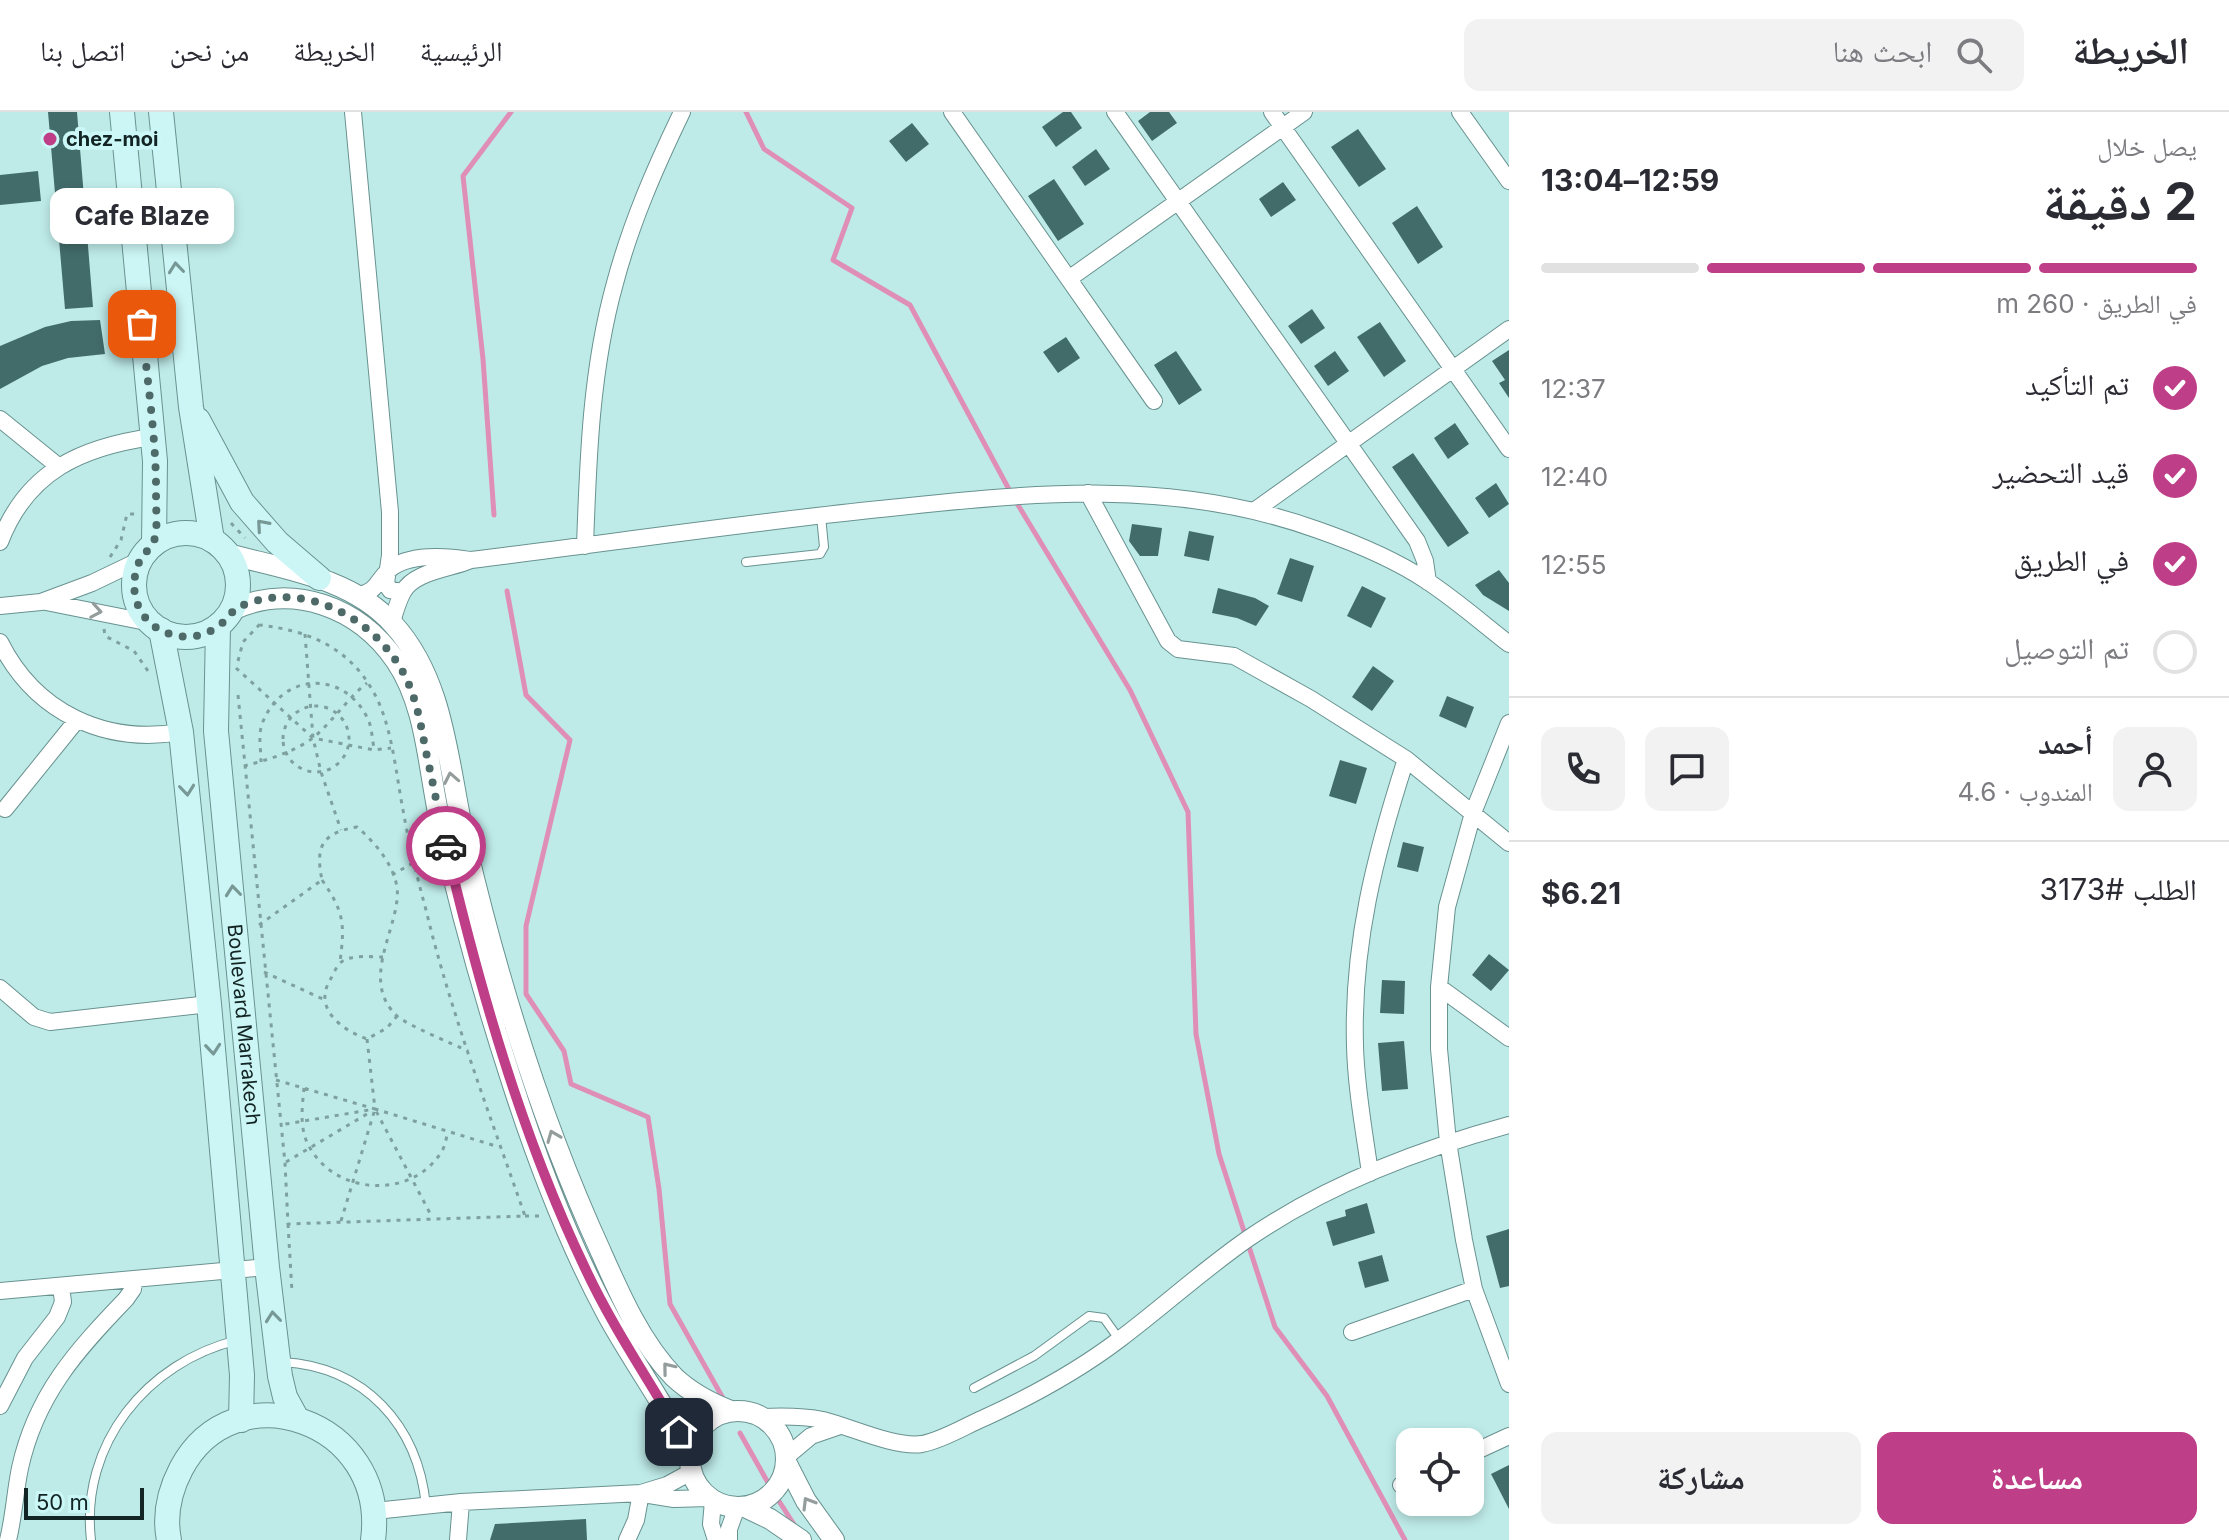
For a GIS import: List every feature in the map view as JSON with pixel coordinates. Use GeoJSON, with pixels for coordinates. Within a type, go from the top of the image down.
{"type":"FeatureCollection","features":[{"type":"Feature","properties":{"kind":"main road","name":"Boulevard Marrakech"},"geometry":{"type":"LineString","coordinates":[[122,112],[152,437],[156,514],[147,552],[134,586],[142,613],[156,627],[170,670],[181,732],[209,1004],[238,1340],[241,1420]]}},
{"type":"Feature","properties":{"kind":"main road","name":"Boulevard Marrakech"},"geometry":{"type":"LineString","coordinates":[[161,112],[191,407],[205,506],[220,547],[238,576],[216,731],[278,1362],[285,1397],[297,1419]]}},
{"type":"Feature","properties":{"kind":"main road"},"geometry":{"type":"LineString","coordinates":[[191,407],[242,502],[277,542],[319,578]]}},
{"type":"Feature","properties":{"kind":"main road"},"geometry":{"type":"LineString","coordinates":[[147,552],[176,534],[200,535],[220,547]]}},
{"type":"Feature","properties":{"kind":"main road"},"geometry":{"type":"LineString","coordinates":[[156,627],[184,637],[208,633],[235,612]]}},
{"type":"Feature","properties":{"kind":"main road"},"geometry":{"type":"LineString","coordinates":[[165,1536],[167,1506],[185,1462],[210,1437],[241,1420],[279,1416],[297,1419],[321,1429],[342,1444],[358,1463],[369,1486],[375,1511],[373,1540]]}},
{"type":"Feature","properties":{"kind":"street"},"geometry":{"type":"LineString","coordinates":[[353,112],[390,512],[387,587],[392,591],[405,589],[428,573],[454,568],[471,560]]}},
{"type":"Feature","properties":{"kind":"street"},"geometry":{"type":"LineString","coordinates":[[585,546],[592,423],[604,328],[640,204],[682,112]]}},
{"type":"Feature","properties":{"kind":"street"},"geometry":{"type":"LineString","coordinates":[[952,112],[1154,401]]}},
{"type":"Feature","properties":{"kind":"street"},"geometry":{"type":"LineString","coordinates":[[1115,112],[1417,541],[1425,561],[1428,582]]}},
{"type":"Feature","properties":{"kind":"street"},"geometry":{"type":"LineString","coordinates":[[1272,112],[1509,449]]}},
{"type":"Feature","properties":{"kind":"street"},"geometry":{"type":"LineString","coordinates":[[1070,278],[1304,112]]}},
{"type":"Feature","properties":{"kind":"street"},"geometry":{"type":"LineString","coordinates":[[1460,112],[1509,181]]}},
{"type":"Feature","properties":{"kind":"street"},"geometry":{"type":"LineString","coordinates":[[1254,511],[1509,329]]}},
{"type":"Feature","properties":{"kind":"street"},"geometry":{"type":"LineString","coordinates":[[0,419],[58,466]]}},
{"type":"Feature","properties":{"kind":"street"},"geometry":{"type":"LineString","coordinates":[[0,542],[12,516],[26,497],[58,466],[105,446],[152,437]]}},
{"type":"Feature","properties":{"kind":"street"},"geometry":{"type":"LineString","coordinates":[[356,596],[378,587],[387,572],[405,561],[446,557],[471,560],[820,515],[1012,495],[1088,493],[1170,496],[1254,511],[1344,539],[1428,582],[1509,644]]}},
{"type":"Feature","properties":{"kind":"street"},"geometry":{"type":"LineString","coordinates":[[1088,493],[1168,641],[1178,649],[1234,656],[1311,699],[1406,759],[1509,843]]}},
{"type":"Feature","properties":{"kind":"street"},"geometry":{"type":"LineString","coordinates":[[390,512],[405,561],[405,589],[392,622]]}},
{"type":"Feature","properties":{"kind":"street"},"geometry":{"type":"LineString","coordinates":[[220,547],[258,562],[319,578],[356,596],[392,622],[416,655],[432,690],[471,870],[514,1030],[540,1105],[592,1234],[625,1302],[665,1366],[694,1393],[731,1411]]}},
{"type":"Feature","properties":{"kind":"street"},"geometry":{"type":"LineString","coordinates":[[41,602],[96,581],[147,552]]}},
{"type":"Feature","properties":{"kind":"street"},"geometry":{"type":"LineString","coordinates":[[235,612],[281,597],[334,608],[374,635],[404,675],[420,722],[439,817],[473,955],[528,1132],[564,1223],[600,1300],[690,1463],[698,1486],[711,1499],[711,1524],[716,1540]]}},
{"type":"Feature","properties":{"kind":"street"},"geometry":{"type":"LineString","coordinates":[[0,606],[41,602],[102,612],[156,627]]}},
{"type":"Feature","properties":{"kind":"street"},"geometry":{"type":"LineString","coordinates":[[0,642],[9,660],[32,689],[77,720],[128,735],[181,732]]}},
{"type":"Feature","properties":{"kind":"street"},"geometry":{"type":"LineString","coordinates":[[5,809],[77,720]]}},
{"type":"Feature","properties":{"kind":"street"},"geometry":{"type":"LineString","coordinates":[[1509,723],[1473,813],[1447,907],[1439,987],[1439,1049],[1448,1142],[1474,1289],[1509,1384]]}},
{"type":"Feature","properties":{"kind":"street"},"geometry":{"type":"LineString","coordinates":[[1370,1173],[1357,1081],[1356,976],[1364,914],[1379,842],[1406,759]]}},
{"type":"Feature","properties":{"kind":"street"},"geometry":{"type":"LineString","coordinates":[[1439,987],[1509,1038]]}},
{"type":"Feature","properties":{"kind":"street"},"geometry":{"type":"LineString","coordinates":[[0,988],[34,1017],[50,1022],[209,1004]]}},
{"type":"Feature","properties":{"kind":"street"},"geometry":{"type":"LineString","coordinates":[[641,1493],[667,1485],[690,1463],[700,1429],[714,1417],[731,1411],[742,1410],[762,1417],[802,1417],[908,1444],[932,1441],[1030,1396],[1119,1339],[1270,1225],[1310,1200],[1448,1142],[1509,1125]]}},
{"type":"Feature","properties":{"kind":"street"},"geometry":{"type":"LineString","coordinates":[[0,1291],[267,1267]]}},
{"type":"Feature","properties":{"kind":"street"},"geometry":{"type":"LineString","coordinates":[[8,1540],[26,1443],[45,1398],[69,1361],[126,1299],[133,1289],[134,1280]]}},
{"type":"Feature","properties":{"kind":"street"},"geometry":{"type":"LineString","coordinates":[[0,1406],[25,1358],[57,1317],[63,1302],[61,1286]]}},
{"type":"Feature","properties":{"kind":"street"},"geometry":{"type":"LineString","coordinates":[[1352,1332],[1474,1289]]}},
{"type":"Feature","properties":{"kind":"street"},"geometry":{"type":"LineString","coordinates":[[762,1417],[782,1438],[786,1460],[806,1501],[834,1540]]}},
{"type":"Feature","properties":{"kind":"street"},"geometry":{"type":"LineString","coordinates":[[729,1540],[729,1529],[741,1507],[755,1504],[773,1492],[780,1483],[786,1460],[811,1436],[841,1425]]}},
{"type":"Feature","properties":{"kind":"street"},"geometry":{"type":"LineString","coordinates":[[1484,1448],[1509,1436]]}},
{"type":"Feature","properties":{"kind":"street"},"geometry":{"type":"LineString","coordinates":[[627,1540],[636,1520],[641,1493]]}},
{"type":"Feature","properties":{"kind":"street"},"geometry":{"type":"LineString","coordinates":[[375,1511],[461,1502],[641,1493],[674,1499],[711,1499],[741,1507],[770,1519],[801,1540]]}},
{"type":"Feature","properties":{"kind":"street"},"geometry":{"type":"LineString","coordinates":[[458,1540],[461,1502]]}},
{"type":"Feature","properties":{"kind":"lane"},"geometry":{"type":"LineString","coordinates":[[746,562],[820,554],[824,547],[820,515]]}},
{"type":"Feature","properties":{"kind":"lane"},"geometry":{"type":"LineString","coordinates":[[974,1388],[1034,1356],[1089,1316],[1104,1318],[1119,1339]]}},
{"type":"Feature","properties":{"kind":"lane"},"geometry":{"type":"LineString","coordinates":[[91,1540],[90,1515],[97,1473],[112,1434],[123,1416],[150,1384],[174,1366],[200,1352],[238,1340]]}},
{"type":"Feature","properties":{"kind":"lane"},"geometry":{"type":"LineString","coordinates":[[278,1362],[330,1371],[361,1387],[387,1410],[408,1438],[415,1454],[425,1488],[426,1506]]}},
{"type":"Feature","properties":{"kind":"path"},"geometry":{"type":"LineString","coordinates":[[205,506],[220,506],[233,528],[259,549],[258,562]]}},
{"type":"Feature","properties":{"kind":"path"},"geometry":{"type":"LineString","coordinates":[[96,581],[96,567],[110,557],[121,540],[127,514],[156,514]]}},
{"type":"Feature","properties":{"kind":"path"},"geometry":{"type":"LineString","coordinates":[[102,612],[105,636],[134,651],[149,673],[170,670]]}},
{"type":"Feature","properties":{"kind":"path"},"geometry":{"type":"LineString","coordinates":[[235,612],[260,625],[290,628],[326,641],[358,669],[375,694],[391,748],[426,913],[468,1051],[525,1216],[288,1224],[285,1163],[244,766],[226,669],[243,642],[260,625]]}},
{"type":"Feature","properties":{"kind":"path"},"geometry":{"type":"LineString","coordinates":[[305,634],[313,738],[341,830]]}},
{"type":"Feature","properties":{"kind":"path"},"geometry":{"type":"LineString","coordinates":[[226,669],[273,702],[313,738],[374,750],[391,748]]}},
{"type":"Feature","properties":{"kind":"path"},"geometry":{"type":"LineString","coordinates":[[244,766],[285,753],[313,738],[351,695],[367,682]]}},
{"type":"Feature","properties":{"kind":"path"},"geometry":{"type":"LineString","coordinates":[[261,762],[260,727],[273,702],[289,688],[308,684],[331,684],[351,695],[368,719],[374,750]]}},
{"type":"Feature","properties":{"kind":"path"},"geometry":{"type":"LineString","coordinates":[[310,706],[327,707],[336,712],[346,725],[348,746],[337,764],[321,772],[296,766],[285,753],[282,736],[290,717],[310,706]]}},
{"type":"Feature","properties":{"kind":"path"},"geometry":{"type":"LineString","coordinates":[[397,1016],[387,1028],[367,1039],[349,1033],[332,1019],[325,1000],[327,985],[340,963],[344,935],[340,906],[322,880],[318,858],[324,842],[341,830],[357,827],[378,844],[398,897],[383,957],[380,990],[397,1016],[468,1051]]}},
{"type":"Feature","properties":{"kind":"path"},"geometry":{"type":"LineString","coordinates":[[392,875],[415,862]]}},
{"type":"Feature","properties":{"kind":"path"},"geometry":{"type":"LineString","coordinates":[[259,925],[322,880]]}},
{"type":"Feature","properties":{"kind":"path"},"geometry":{"type":"LineString","coordinates":[[340,963],[356,957],[383,957]]}},
{"type":"Feature","properties":{"kind":"path"},"geometry":{"type":"LineString","coordinates":[[264,972],[325,1000]]}},
{"type":"Feature","properties":{"kind":"path"},"geometry":{"type":"LineString","coordinates":[[367,1039],[375,1109],[433,1219]]}},
{"type":"Feature","properties":{"kind":"path"},"geometry":{"type":"LineString","coordinates":[[275,1080],[501,1147]]}},
{"type":"Feature","properties":{"kind":"path"},"geometry":{"type":"LineString","coordinates":[[304,1088],[301,1122],[310,1148],[329,1171],[353,1182],[375,1187],[392,1186],[412,1178],[431,1166],[442,1151],[448,1131]]}},
{"type":"Feature","properties":{"kind":"path"},"geometry":{"type":"LineString","coordinates":[[280,1125],[375,1109]]}},
{"type":"Feature","properties":{"kind":"path"},"geometry":{"type":"LineString","coordinates":[[285,1163],[375,1109]]}},
{"type":"Feature","properties":{"kind":"path"},"geometry":{"type":"LineString","coordinates":[[341,1221],[375,1109]]}},
{"type":"Feature","properties":{"kind":"building"},"geometry":{"type":"Polygon","coordinates":[[[48,112],[77,112],[93,307],[65,309],[48,112]]]}},
{"type":"Feature","properties":{"kind":"building"},"geometry":{"type":"Polygon","coordinates":[[[1063,112],[1071,112],[1082,128],[1056,147],[1042,127],[1063,112]]]}},
{"type":"Feature","properties":{"kind":"building"},"geometry":{"type":"Polygon","coordinates":[[[1150,112],[1169,112],[1177,123],[1152,141],[1138,121],[1150,112]]]}},
{"type":"Feature","properties":{"kind":"building"},"geometry":{"type":"Polygon","coordinates":[[[912,123],[929,144],[906,162],[889,141],[912,123]]]}},
{"type":"Feature","properties":{"kind":"building"},"geometry":{"type":"Polygon","coordinates":[[[1358,129],[1386,169],[1359,187],[1331,147],[1358,129]]]}},
{"type":"Feature","properties":{"kind":"building"},"geometry":{"type":"Polygon","coordinates":[[[1096,149],[1110,169],[1085,186],[1072,167],[1096,149]]]}},
{"type":"Feature","properties":{"kind":"building"},"geometry":{"type":"Polygon","coordinates":[[[38,171],[41,201],[0,205],[0,175],[38,171]]]}},
{"type":"Feature","properties":{"kind":"building"},"geometry":{"type":"Polygon","coordinates":[[[1054,179],[1084,224],[1058,241],[1028,196],[1054,179]]]}},
{"type":"Feature","properties":{"kind":"building"},"geometry":{"type":"Polygon","coordinates":[[[1283,182],[1296,200],[1271,217],[1259,199],[1283,182]]]}},
{"type":"Feature","properties":{"kind":"building"},"geometry":{"type":"Polygon","coordinates":[[[1417,206],[1443,247],[1418,264],[1392,223],[1417,206]]]}},
{"type":"Feature","properties":{"kind":"building"},"geometry":{"type":"Polygon","coordinates":[[[1312,309],[1325,328],[1301,344],[1288,326],[1312,309]]]}},
{"type":"Feature","properties":{"kind":"building"},"geometry":{"type":"Polygon","coordinates":[[[100,320],[105,354],[68,358],[42,366],[0,389],[0,346],[45,327],[71,321],[100,320]]]}},
{"type":"Feature","properties":{"kind":"building"},"geometry":{"type":"Polygon","coordinates":[[[1380,322],[1406,361],[1384,377],[1357,337],[1380,322]]]}},
{"type":"Feature","properties":{"kind":"building"},"geometry":{"type":"Polygon","coordinates":[[[1066,337],[1080,358],[1058,373],[1043,352],[1066,337]]]}},
{"type":"Feature","properties":{"kind":"building"},"geometry":{"type":"Polygon","coordinates":[[[1509,350],[1509,398],[1499,383],[1505,380],[1492,361],[1509,350]]]}},
{"type":"Feature","properties":{"kind":"building"},"geometry":{"type":"Polygon","coordinates":[[[1176,351],[1202,390],[1179,405],[1154,365],[1176,351]]]}},
{"type":"Feature","properties":{"kind":"building"},"geometry":{"type":"Polygon","coordinates":[[[1335,351],[1349,371],[1328,386],[1314,366],[1335,351]]]}},
{"type":"Feature","properties":{"kind":"building"},"geometry":{"type":"Polygon","coordinates":[[[1455,423],[1469,444],[1448,459],[1434,438],[1455,423]]]}},
{"type":"Feature","properties":{"kind":"building"},"geometry":{"type":"Polygon","coordinates":[[[1413,453],[1469,533],[1448,547],[1392,467],[1413,453]]]}},
{"type":"Feature","properties":{"kind":"building"},"geometry":{"type":"Polygon","coordinates":[[[1496,483],[1509,504],[1489,518],[1475,498],[1496,483]]]}},
{"type":"Feature","properties":{"kind":"building"},"geometry":{"type":"Polygon","coordinates":[[[1132,524],[1162,528],[1158,556],[1140,556],[1129,541],[1132,524]]]}},
{"type":"Feature","properties":{"kind":"building"},"geometry":{"type":"Polygon","coordinates":[[[1189,531],[1214,536],[1209,561],[1184,556],[1189,531]]]}},
{"type":"Feature","properties":{"kind":"building"},"geometry":{"type":"Polygon","coordinates":[[[1290,558],[1314,566],[1302,602],[1277,594],[1290,558]]]}},
{"type":"Feature","properties":{"kind":"building"},"geometry":{"type":"Polygon","coordinates":[[[1499,570],[1509,583],[1509,611],[1483,595],[1475,585],[1499,570]]]}},
{"type":"Feature","properties":{"kind":"building"},"geometry":{"type":"Polygon","coordinates":[[[1362,586],[1386,598],[1371,628],[1347,616],[1362,586]]]}},
{"type":"Feature","properties":{"kind":"building"},"geometry":{"type":"Polygon","coordinates":[[[1218,588],[1255,598],[1269,606],[1256,626],[1212,613],[1218,588]]]}},
{"type":"Feature","properties":{"kind":"building"},"geometry":{"type":"Polygon","coordinates":[[[1373,666],[1394,681],[1372,711],[1352,697],[1373,666]]]}},
{"type":"Feature","properties":{"kind":"building"},"geometry":{"type":"Polygon","coordinates":[[[1447,696],[1474,707],[1466,728],[1439,716],[1447,696]]]}},
{"type":"Feature","properties":{"kind":"building"},"geometry":{"type":"Polygon","coordinates":[[[1340,760],[1367,768],[1356,804],[1329,796],[1340,760]]]}},
{"type":"Feature","properties":{"kind":"building"},"geometry":{"type":"Polygon","coordinates":[[[1403,842],[1424,847],[1418,872],[1397,867],[1403,842]]]}},
{"type":"Feature","properties":{"kind":"building"},"geometry":{"type":"Polygon","coordinates":[[[1489,954],[1509,970],[1491,991],[1472,975],[1489,954]]]}},
{"type":"Feature","properties":{"kind":"building"},"geometry":{"type":"Polygon","coordinates":[[[1382,980],[1405,981],[1404,1014],[1380,1013],[1382,980]]]}},
{"type":"Feature","properties":{"kind":"building"},"geometry":{"type":"Polygon","coordinates":[[[1404,1041],[1408,1089],[1382,1091],[1378,1043],[1404,1041]]]}},
{"type":"Feature","properties":{"kind":"building"},"geometry":{"type":"Polygon","coordinates":[[[1367,1203],[1375,1233],[1333,1246],[1326,1222],[1346,1216],[1345,1210],[1367,1203]]]}},
{"type":"Feature","properties":{"kind":"building"},"geometry":{"type":"Polygon","coordinates":[[[1509,1229],[1509,1286],[1500,1288],[1486,1236],[1509,1229]]]}},
{"type":"Feature","properties":{"kind":"building"},"geometry":{"type":"Polygon","coordinates":[[[1382,1255],[1389,1281],[1365,1288],[1358,1262],[1382,1255]]]}},
{"type":"Feature","properties":{"kind":"building"},"geometry":{"type":"Polygon","coordinates":[[[1509,1465],[1509,1509],[1491,1474],[1509,1465]]]}},
{"type":"Feature","properties":{"kind":"building"},"geometry":{"type":"Polygon","coordinates":[[[586,1519],[587,1540],[490,1540],[495,1524],[586,1519]]]}},
{"type":"Feature","properties":{"kind":"waterway"},"geometry":{"type":"LineString","coordinates":[[494,515],[483,359],[463,176],[511,112]]}},
{"type":"Feature","properties":{"kind":"waterway"},"geometry":{"type":"LineString","coordinates":[[746,112],[764,149],[852,208],[833,260],[910,305],[1012,495],[1130,690],[1188,812],[1196,1034],[1219,1154],[1275,1327],[1327,1396],[1405,1540]]}},
{"type":"Feature","properties":{"kind":"waterway"},"geometry":{"type":"LineString","coordinates":[[507,591],[526,695],[570,740],[526,926],[526,994],[564,1051],[571,1084],[648,1117],[659,1189],[670,1304],[724,1400]]}},
{"type":"Feature","properties":{"kind":"waterway"},"geometry":{"type":"LineString","coordinates":[[740,1433],[771,1488]]}},
{"type":"Feature","properties":{"kind":"waterway"},"geometry":{"type":"LineString","coordinates":[[777,1498],[795,1526]]}},
{"type":"Feature","properties":{"kind":"way so far"},"geometry":{"type":"LineString","coordinates":[[142,324],[156,485],[154,544],[140,560],[134,586],[142,613],[151,623],[172,635],[196,636],[218,626],[232,610],[254,601],[281,597],[313,600],[334,608],[360,624],[387,649],[411,690],[446,846]]}},
{"type":"Feature","properties":{"kind":"place","name":"chez-moi"},"geometry":{"type":"Point","coordinates":[50,139]}},
{"type":"Feature","properties":{"kind":"place","name":"Cafe Blaze"},"geometry":{"type":"Point","coordinates":[142,324]}},
{"type":"Feature","properties":{"kind":"route"},"geometry":{"type":"LineString","coordinates":[[446,846],[493,1024],[545,1178],[606,1311],[679,1432]]}}]}
